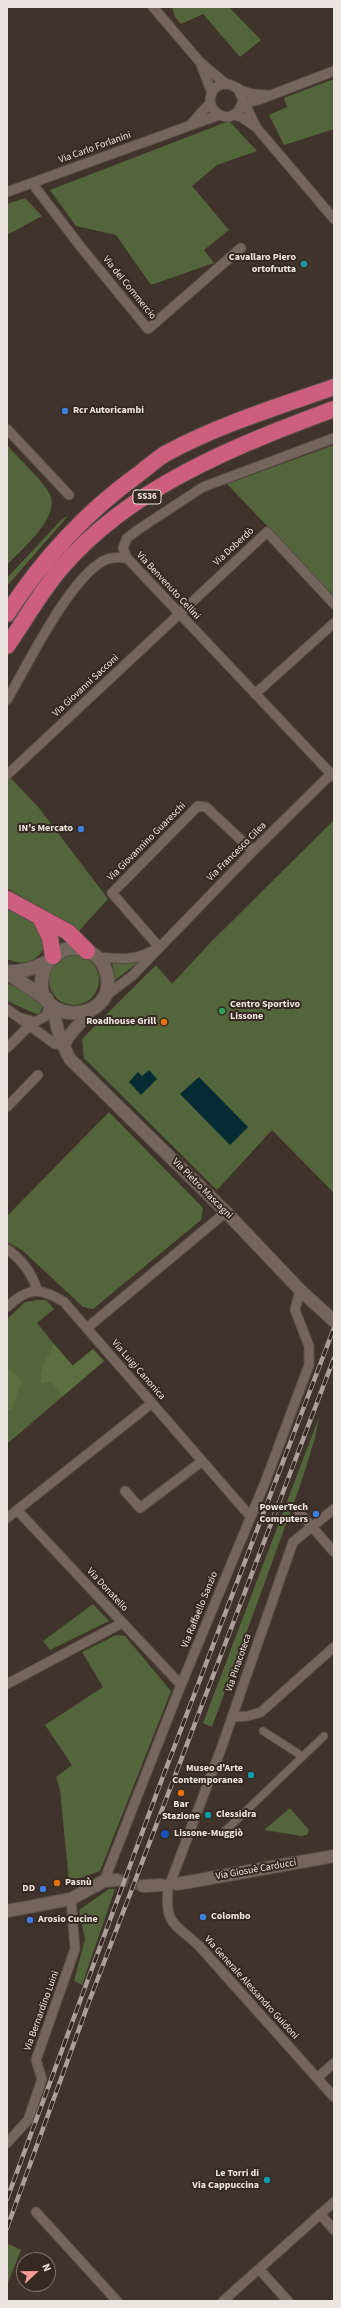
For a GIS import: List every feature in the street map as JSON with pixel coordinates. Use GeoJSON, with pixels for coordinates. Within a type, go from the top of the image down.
{"type":"FeatureCollection","features":[{"type":"Feature","properties":{"kind":"highway","name":"SS36"},"geometry":{"type":"LineString","coordinates":[[7,614],[55,548],[89,514],[118,489],[165,455],[242,418],[334,387]]}},
{"type":"Feature","properties":{"kind":"highway","name":"SS36"},"geometry":{"type":"LineString","coordinates":[[7,646],[62,567],[104,527],[123,513],[196,466],[248,441],[334,409]]}},
{"type":"Feature","properties":{"kind":"highway"},"geometry":{"type":"LineString","coordinates":[[7,604],[26,586]]}},
{"type":"Feature","properties":{"kind":"highway"},"geometry":{"type":"LineString","coordinates":[[7,899],[41,919],[53,923],[68,932],[92,954]]}},
{"type":"Feature","properties":{"kind":"highway"},"geometry":{"type":"LineString","coordinates":[[41,919],[50,938],[50,959]]}},
{"type":"Feature","properties":{"kind":"main road"},"geometry":{"type":"LineString","coordinates":[[69,948],[92,954],[107,976],[104,997],[91,1010],[72,1014],[51,1004],[7,972],[23,971],[50,959],[69,948]]}},
{"type":"Feature","properties":{"kind":"main road","name":"Via Pietro Mascagni"},"geometry":{"type":"LineString","coordinates":[[50,959],[41,981],[51,1004]]}},
{"type":"Feature","properties":{"kind":"street"},"geometry":{"type":"LineString","coordinates":[[153,7],[200,62],[212,93]]}},
{"type":"Feature","properties":{"kind":"street"},"geometry":{"type":"LineString","coordinates":[[200,62],[206,64],[226,84],[238,88],[244,92],[268,95]]}},
{"type":"Feature","properties":{"kind":"street"},"geometry":{"type":"LineString","coordinates":[[226,84],[218,86],[212,93],[210,103],[213,110],[219,115],[229,117],[234,115],[243,104],[334,71]]}},
{"type":"Feature","properties":{"kind":"street"},"geometry":{"type":"LineString","coordinates":[[238,88],[243,97],[243,104],[248,110],[256,127],[334,219]]}},
{"type":"Feature","properties":{"kind":"street","name":"Via Carlo Forlanini"},"geometry":{"type":"LineString","coordinates":[[191,124],[210,103]]}},
{"type":"Feature","properties":{"kind":"street","name":"Via Carlo Forlanini"},"geometry":{"type":"LineString","coordinates":[[7,192],[219,115]]}},
{"type":"Feature","properties":{"kind":"street"},"geometry":{"type":"LineString","coordinates":[[234,115],[241,117],[256,127]]}},
{"type":"Feature","properties":{"kind":"street","name":"Via del Commercio"},"geometry":{"type":"LineString","coordinates":[[32,182],[80,246],[148,329],[241,248]]}},
{"type":"Feature","properties":{"kind":"street"},"geometry":{"type":"LineString","coordinates":[[7,429],[70,495]]}},
{"type":"Feature","properties":{"kind":"street","name":"Via Benvenuto Cellini"},"geometry":{"type":"LineString","coordinates":[[333,776],[127,558],[123,548],[128,538],[175,504],[203,487],[334,438]]}},
{"type":"Feature","properties":{"kind":"street","name":"Via Doberdò"},"geometry":{"type":"LineString","coordinates":[[179,613],[267,532],[334,604]]}},
{"type":"Feature","properties":{"kind":"street"},"geometry":{"type":"LineString","coordinates":[[7,700],[76,586],[103,562],[116,558],[127,558]]}},
{"type":"Feature","properties":{"kind":"street","name":"Via Giovanni Sacconi"},"geometry":{"type":"LineString","coordinates":[[7,774],[179,613]]}},
{"type":"Feature","properties":{"kind":"street"},"geometry":{"type":"LineString","coordinates":[[256,694],[334,623]]}},
{"type":"Feature","properties":{"kind":"street","name":"Via Francesco Cilea"},"geometry":{"type":"LineString","coordinates":[[104,997],[132,976],[253,851],[333,776]]}},
{"type":"Feature","properties":{"kind":"street","name":"Via Giovannino Guareschi"},"geometry":{"type":"LineString","coordinates":[[159,947],[112,893],[170,833],[198,806],[206,806],[253,851]]}},
{"type":"Feature","properties":{"kind":"street","name":"Via Francesco Cilea"},"geometry":{"type":"LineString","coordinates":[[92,954],[121,960],[143,956],[159,947]]}},
{"type":"Feature","properties":{"kind":"street"},"geometry":{"type":"LineString","coordinates":[[18,1017],[35,1022],[46,1016],[51,1004]]}},
{"type":"Feature","properties":{"kind":"street","name":"Via Pietro Mascagni"},"geometry":{"type":"LineString","coordinates":[[51,1004],[70,1059],[226,1212],[300,1290],[334,1321]]}},
{"type":"Feature","properties":{"kind":"street"},"geometry":{"type":"LineString","coordinates":[[7,1009],[55,1044],[64,1045],[68,1036],[91,1010]]}},
{"type":"Feature","properties":{"kind":"street"},"geometry":{"type":"LineString","coordinates":[[10,1044],[29,1026]]}},
{"type":"Feature","properties":{"kind":"street"},"geometry":{"type":"LineString","coordinates":[[7,1107],[38,1075]]}},
{"type":"Feature","properties":{"kind":"street"},"geometry":{"type":"LineString","coordinates":[[87,1328],[226,1212]]}},
{"type":"Feature","properties":{"kind":"street"},"geometry":{"type":"LineString","coordinates":[[7,1249],[21,1260],[34,1278],[37,1290],[25,1293],[7,1307]]}},
{"type":"Feature","properties":{"kind":"street","name":"Via Luigi Canonica"},"geometry":{"type":"LineString","coordinates":[[37,1290],[48,1292],[64,1302],[201,1462],[250,1516]]}},
{"type":"Feature","properties":{"kind":"street","name":"Via Raffaello Sanzio"},"geometry":{"type":"LineString","coordinates":[[104,1881],[181,1685],[266,1480],[309,1365],[309,1346],[295,1310],[300,1290]]}},
{"type":"Feature","properties":{"kind":"street"},"geometry":{"type":"LineString","coordinates":[[7,1518],[152,1403]]}},
{"type":"Feature","properties":{"kind":"street"},"geometry":{"type":"LineString","coordinates":[[125,1491],[140,1508],[201,1462]]}},
{"type":"Feature","properties":{"kind":"street","name":"Via Pinacoteca"},"geometry":{"type":"LineString","coordinates":[[169,1886],[232,1716],[293,1542],[334,1509]]}},
{"type":"Feature","properties":{"kind":"street","name":"Via Donatello"},"geometry":{"type":"LineString","coordinates":[[17,1510],[122,1624],[181,1685]]}},
{"type":"Feature","properties":{"kind":"street"},"geometry":{"type":"LineString","coordinates":[[299,1512],[334,1552]]}},
{"type":"Feature","properties":{"kind":"street"},"geometry":{"type":"LineString","coordinates":[[7,1684],[122,1624]]}},
{"type":"Feature","properties":{"kind":"street"},"geometry":{"type":"LineString","coordinates":[[232,1716],[248,1716],[261,1712],[334,1646]]}},
{"type":"Feature","properties":{"kind":"street"},"geometry":{"type":"LineString","coordinates":[[263,1731],[302,1756]]}},
{"type":"Feature","properties":{"kind":"street"},"geometry":{"type":"LineString","coordinates":[[224,1832],[324,1736]]}},
{"type":"Feature","properties":{"kind":"street","name":"Via Giosuè Carducci"},"geometry":{"type":"LineString","coordinates":[[143,1886],[169,1886],[334,1856]]}},
{"type":"Feature","properties":{"kind":"street"},"geometry":{"type":"LineString","coordinates":[[7,1911],[71,1899],[104,1881],[117,1880]]}},
{"type":"Feature","properties":{"kind":"street","name":"Via Generale Alessandro Guidoni"},"geometry":{"type":"LineString","coordinates":[[169,1886],[167,1911],[170,1920],[200,1947],[334,2098]]}},
{"type":"Feature","properties":{"kind":"street","name":"Via Bernardino Luini"},"geometry":{"type":"LineString","coordinates":[[7,2143],[28,2120],[42,2079],[36,2060],[75,1949],[71,1899]]}},
{"type":"Feature","properties":{"kind":"street"},"geometry":{"type":"LineString","coordinates":[[317,2078],[334,2063]]}},
{"type":"Feature","properties":{"kind":"street"},"geometry":{"type":"LineString","coordinates":[[222,2301],[334,2202]]}},
{"type":"Feature","properties":{"kind":"street"},"geometry":{"type":"LineString","coordinates":[[36,2212],[117,2301]]}},
{"type":"Feature","properties":{"kind":"street"},"geometry":{"type":"LineString","coordinates":[[320,2214],[334,2230]]}},
{"type":"Feature","properties":{"kind":"street"},"geometry":{"type":"LineString","coordinates":[[259,2269],[288,2301]]}},
{"type":"Feature","properties":{"kind":"green space"},"geometry":{"type":"Polygon","coordinates":[[[172,7],[229,7],[261,40],[240,57],[203,14],[181,24],[175,17],[172,7]]]}},
{"type":"Feature","properties":{"kind":"green space"},"geometry":{"type":"Polygon","coordinates":[[[334,79],[334,129],[284,145],[269,115],[287,107],[284,98],[334,79]]]}},
{"type":"Feature","properties":{"kind":"green space"},"geometry":{"type":"Polygon","coordinates":[[[229,121],[257,151],[217,165],[192,186],[229,230],[204,250],[214,263],[151,285],[116,235],[76,226],[50,190],[229,121]]]}},
{"type":"Feature","properties":{"kind":"green space"},"geometry":{"type":"Polygon","coordinates":[[[25,198],[42,216],[7,235],[7,204],[25,198]]]}},
{"type":"Feature","properties":{"kind":"green space"},"geometry":{"type":"Polygon","coordinates":[[[7,445],[44,485],[51,497],[52,506],[49,515],[37,534],[7,565],[7,445]]]}},
{"type":"Feature","properties":{"kind":"green space"},"geometry":{"type":"Polygon","coordinates":[[[334,445],[334,596],[227,484],[334,445]]]}},
{"type":"Feature","properties":{"kind":"green space"},"geometry":{"type":"Polygon","coordinates":[[[68,516],[7,586],[7,578],[62,519],[68,516]]]}},
{"type":"Feature","properties":{"kind":"green space"},"geometry":{"type":"Polygon","coordinates":[[[7,774],[39,808],[108,899],[79,931],[7,888],[7,774]]]}},
{"type":"Feature","properties":{"kind":"green space","name":"Centro Sportivo Lissone"},"geometry":{"type":"Polygon","coordinates":[[[334,820],[334,1193],[272,1130],[217,1190],[84,1058],[82,1039],[156,965],[172,984],[210,943],[334,820]]]}},
{"type":"Feature","properties":{"kind":"green space"},"geometry":{"type":"Polygon","coordinates":[[[7,907],[40,926],[45,946],[38,956],[29,962],[19,962],[7,959],[7,907]]]}},
{"type":"Feature","properties":{"kind":"green space"},"geometry":{"type":"Polygon","coordinates":[[[79,955],[84,956],[92,962],[98,970],[98,990],[92,998],[84,1004],[69,1005],[64,1004],[56,998],[50,990],[49,975],[50,970],[56,962],[64,956],[79,955]]]}},
{"type":"Feature","properties":{"kind":"green space"},"geometry":{"type":"Polygon","coordinates":[[[112,962],[139,962],[115,980],[112,962]]]}},
{"type":"Feature","properties":{"kind":"green space"},"geometry":{"type":"Polygon","coordinates":[[[7,983],[38,998],[43,1005],[40,1013],[36,1014],[7,1001],[7,983]]]}},
{"type":"Feature","properties":{"kind":"green space"},"geometry":{"type":"Polygon","coordinates":[[[109,1112],[203,1208],[201,1220],[93,1309],[83,1307],[22,1250],[7,1242],[7,1216],[109,1112]]]}},
{"type":"Feature","properties":{"kind":"green space"},"geometry":{"type":"Polygon","coordinates":[[[46,1300],[54,1309],[37,1323],[72,1366],[93,1349],[104,1361],[7,1444],[7,1319],[25,1302],[46,1300]]]}},
{"type":"Feature","properties":{"kind":"green space"},"geometry":{"type":"Polygon","coordinates":[[[54,1344],[73,1366],[93,1349],[104,1361],[63,1396],[51,1382],[41,1384],[41,1373],[44,1363],[54,1344]]]}},
{"type":"Feature","properties":{"kind":"green space"},"geometry":{"type":"Polygon","coordinates":[[[7,1369],[20,1378],[21,1383],[11,1410],[7,1410],[7,1369]]]}},
{"type":"Feature","properties":{"kind":"green space"},"geometry":{"type":"Polygon","coordinates":[[[319,1417],[315,1438],[301,1483],[212,1727],[203,1723],[319,1417]]]}},
{"type":"Feature","properties":{"kind":"green space"},"geometry":{"type":"Polygon","coordinates":[[[93,1604],[109,1621],[50,1650],[43,1641],[93,1604]]]}},
{"type":"Feature","properties":{"kind":"green space"},"geometry":{"type":"Polygon","coordinates":[[[116,1635],[125,1636],[171,1691],[100,1871],[69,1882],[60,1790],[56,1777],[72,1765],[45,1725],[103,1687],[82,1652],[116,1635]]]}},
{"type":"Feature","properties":{"kind":"green space"},"geometry":{"type":"Polygon","coordinates":[[[290,1808],[309,1830],[307,1835],[301,1836],[264,1830],[290,1808]]]}},
{"type":"Feature","properties":{"kind":"green space"},"geometry":{"type":"Polygon","coordinates":[[[109,1889],[115,1889],[82,1985],[74,1981],[85,1939],[79,1910],[109,1889]]]}},
{"type":"Feature","properties":{"kind":"green space"},"geometry":{"type":"Polygon","coordinates":[[[9,2244],[21,2250],[20,2252],[16,2252],[16,2262],[7,2285],[7,2249],[9,2244]]]}},
{"type":"Feature","properties":{"kind":"water"},"geometry":{"type":"Polygon","coordinates":[[[149,1070],[157,1079],[141,1095],[129,1082],[138,1072],[142,1076],[149,1070]]]}},
{"type":"Feature","properties":{"kind":"water"},"geometry":{"type":"Polygon","coordinates":[[[199,1077],[248,1127],[230,1145],[180,1094],[199,1077]]]}},
{"type":"Feature","properties":{"kind":"tunnel"},"geometry":{"type":"LineString","coordinates":[[117,1880],[123,1880],[143,1886]]}},
{"type":"Feature","properties":{"kind":"railway"},"geometry":{"type":"LineString","coordinates":[[7,2199],[159,1787],[334,1328]]}},
{"type":"Feature","properties":{"kind":"railway"},"geometry":{"type":"LineString","coordinates":[[7,2228],[87,2007],[334,1358]]}},
{"type":"Feature","properties":{"kind":"place","name":"Cavallaro Piero ortofrutta"},"geometry":{"type":"Point","coordinates":[304,264]}},
{"type":"Feature","properties":{"kind":"place","name":"Rcr Autoricambi"},"geometry":{"type":"Point","coordinates":[65,411]}},
{"type":"Feature","properties":{"kind":"place","name":"IN's Mercato"},"geometry":{"type":"Point","coordinates":[81,829]}},
{"type":"Feature","properties":{"kind":"place","name":"Centro Sportivo Lissone"},"geometry":{"type":"Point","coordinates":[222,1011]}},
{"type":"Feature","properties":{"kind":"place","name":"Roadhouse Grill"},"geometry":{"type":"Point","coordinates":[164,1022]}},
{"type":"Feature","properties":{"kind":"place","name":"PowerTech Computers"},"geometry":{"type":"Point","coordinates":[316,1514]}},
{"type":"Feature","properties":{"kind":"place","name":"Museo d'Arte Contemporanea"},"geometry":{"type":"Point","coordinates":[251,1775]}},
{"type":"Feature","properties":{"kind":"place","name":"Bar Stazione"},"geometry":{"type":"Point","coordinates":[181,1793]}},
{"type":"Feature","properties":{"kind":"place","name":"Clessidra"},"geometry":{"type":"Point","coordinates":[208,1815]}},
{"type":"Feature","properties":{"kind":"place","name":"Lissone-Muggiò"},"geometry":{"type":"Point","coordinates":[165,1834]}},
{"type":"Feature","properties":{"kind":"place","name":"Pasnù"},"geometry":{"type":"Point","coordinates":[57,1883]}},
{"type":"Feature","properties":{"kind":"place","name":"DD"},"geometry":{"type":"Point","coordinates":[43,1889]}},
{"type":"Feature","properties":{"kind":"place","name":"Colombo"},"geometry":{"type":"Point","coordinates":[203,1917]}},
{"type":"Feature","properties":{"kind":"place","name":"Arosio Cucine"},"geometry":{"type":"Point","coordinates":[30,1920]}},
{"type":"Feature","properties":{"kind":"place","name":"Le Torri di Via Cappuccina"},"geometry":{"type":"Point","coordinates":[267,2180]}}]}
